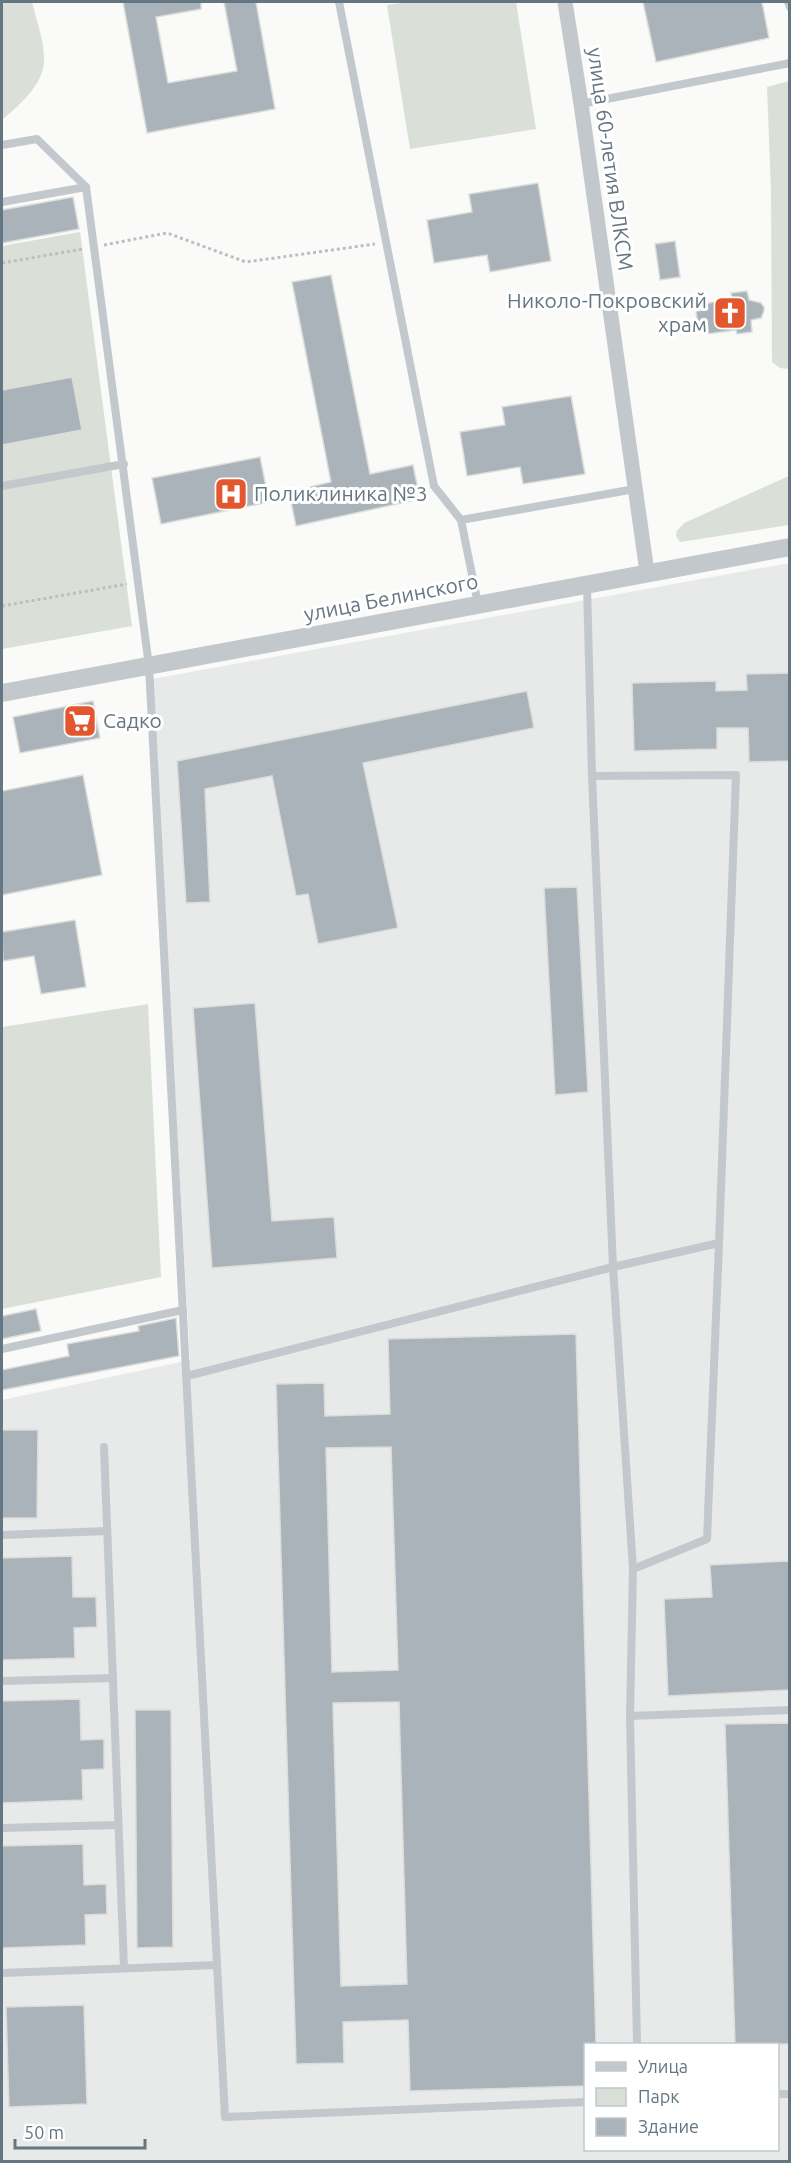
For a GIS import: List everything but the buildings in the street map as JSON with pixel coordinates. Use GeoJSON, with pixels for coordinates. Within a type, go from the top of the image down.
{"type":"FeatureCollection","features":[{"type":"Feature","properties":{"kind":"street","name":"улица 60-летия ВЛКСМ"},"geometry":{"type":"LineString","coordinates":[[565,2],[647,572]]}},
{"type":"Feature","properties":{"kind":"street","name":"улица Белинского"},"geometry":{"type":"LineString","coordinates":[[2,693],[789,547]]}},
{"type":"Feature","properties":{"kind":"lane"},"geometry":{"type":"LineString","coordinates":[[339,2],[434,486],[461,520],[479,605]]}},
{"type":"Feature","properties":{"kind":"lane"},"geometry":{"type":"LineString","coordinates":[[788,2],[789,7]]}},
{"type":"Feature","properties":{"kind":"lane"},"geometry":{"type":"LineString","coordinates":[[581,104],[789,63]]}},
{"type":"Feature","properties":{"kind":"lane"},"geometry":{"type":"LineString","coordinates":[[2,145],[37,139],[86,187],[140,581],[149,666],[225,2117],[584,2102]]}},
{"type":"Feature","properties":{"kind":"lane"},"geometry":{"type":"LineString","coordinates":[[2,202],[86,187]]}},
{"type":"Feature","properties":{"kind":"lane"},"geometry":{"type":"LineString","coordinates":[[2,486],[124,464]]}},
{"type":"Feature","properties":{"kind":"lane"},"geometry":{"type":"LineString","coordinates":[[461,520],[635,489]]}},
{"type":"Feature","properties":{"kind":"lane"},"geometry":{"type":"LineString","coordinates":[[587,584],[592,776],[613,1267],[633,1569],[630,1716],[637,2043]]}},
{"type":"Feature","properties":{"kind":"lane"},"geometry":{"type":"LineString","coordinates":[[592,776],[736,775],[707,1539],[633,1569]]}},
{"type":"Feature","properties":{"kind":"lane"},"geometry":{"type":"LineString","coordinates":[[187,1376],[613,1267],[719,1243]]}},
{"type":"Feature","properties":{"kind":"lane"},"geometry":{"type":"LineString","coordinates":[[2,1349],[183,1310]]}},
{"type":"Feature","properties":{"kind":"lane"},"geometry":{"type":"LineString","coordinates":[[104,1447],[124,1968]]}},
{"type":"Feature","properties":{"kind":"lane"},"geometry":{"type":"LineString","coordinates":[[2,1535],[107,1531]]}},
{"type":"Feature","properties":{"kind":"lane"},"geometry":{"type":"LineString","coordinates":[[2,1681],[113,1678]]}},
{"type":"Feature","properties":{"kind":"lane"},"geometry":{"type":"LineString","coordinates":[[630,1716],[789,1710]]}},
{"type":"Feature","properties":{"kind":"lane"},"geometry":{"type":"LineString","coordinates":[[2,1828],[118,1825]]}},
{"type":"Feature","properties":{"kind":"lane"},"geometry":{"type":"LineString","coordinates":[[2,1973],[217,1965]]}},
{"type":"Feature","properties":{"kind":"path"},"geometry":{"type":"LineString","coordinates":[[2,263],[167,233],[246,262],[387,242]]}},
{"type":"Feature","properties":{"kind":"path"},"geometry":{"type":"LineString","coordinates":[[2,606],[140,581]]}},
{"type":"Feature","properties":{"kind":"shaded area"},"geometry":{"type":"Polygon","coordinates":[[[789,563],[789,2161],[2,2161],[2,1400],[190,1360],[152,679],[789,563]]]}},
{"type":"Feature","properties":{"kind":"green space"},"geometry":{"type":"Polygon","coordinates":[[[2,2],[32,2],[44,58],[43,68],[36,85],[23,101],[2,120],[2,2]]]}},
{"type":"Feature","properties":{"kind":"green space"},"geometry":{"type":"Polygon","coordinates":[[[409,2],[516,2],[536,129],[410,149],[387,5],[409,2]]]}},
{"type":"Feature","properties":{"kind":"green space"},"geometry":{"type":"Polygon","coordinates":[[[790,81],[789,369],[780,368],[772,362],[771,191],[767,87],[790,81]]]}},
{"type":"Feature","properties":{"kind":"green space"},"geometry":{"type":"Polygon","coordinates":[[[80,232],[132,626],[2,649],[2,246],[80,232]]]}},
{"type":"Feature","properties":{"kind":"green space"},"geometry":{"type":"Polygon","coordinates":[[[789,476],[789,525],[680,542],[676,536],[684,523],[789,476]]]}},
{"type":"Feature","properties":{"kind":"green space"},"geometry":{"type":"Polygon","coordinates":[[[148,1004],[161,1277],[2,1309],[2,1027],[148,1004]]]}},
{"type":"Feature","properties":{"kind":"place","name":"Николо-Покровский храм"},"geometry":{"type":"Point","coordinates":[730,313]}},
{"type":"Feature","properties":{"kind":"place","name":"Поликлиника №3"},"geometry":{"type":"Point","coordinates":[231,494]}},
{"type":"Feature","properties":{"kind":"place","name":"Садко"},"geometry":{"type":"Point","coordinates":[80,721]}}]}
